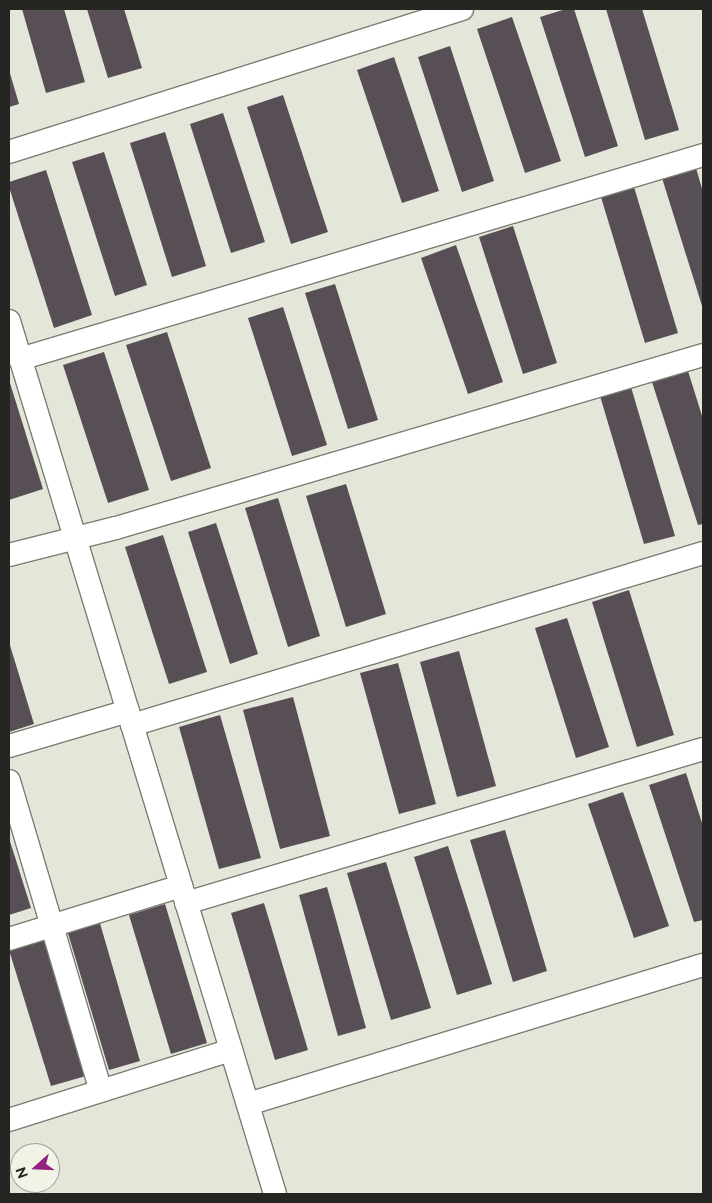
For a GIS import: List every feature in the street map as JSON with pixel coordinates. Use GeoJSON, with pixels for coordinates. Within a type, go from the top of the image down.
{"type":"FeatureCollection","features":[{"type":"Feature","properties":{"kind":"street"},"geometry":{"type":"LineString","coordinates":[[9,152],[462,9]]}},
{"type":"Feature","properties":{"kind":"street"},"geometry":{"type":"LineString","coordinates":[[20,359],[703,155]]}},
{"type":"Feature","properties":{"kind":"street"},"geometry":{"type":"LineString","coordinates":[[10,330],[275,1194]]}},
{"type":"Feature","properties":{"kind":"street"},"geometry":{"type":"LineString","coordinates":[[9,555],[75,538],[703,355]]}},
{"type":"Feature","properties":{"kind":"street"},"geometry":{"type":"LineString","coordinates":[[9,746],[130,718],[703,552]]}},
{"type":"Feature","properties":{"kind":"street"},"geometry":{"type":"LineString","coordinates":[[9,940],[53,926],[184,894],[703,748]]}},
{"type":"Feature","properties":{"kind":"street"},"geometry":{"type":"LineString","coordinates":[[9,781],[101,1091]]}},
{"type":"Feature","properties":{"kind":"street"},"geometry":{"type":"LineString","coordinates":[[248,1104],[703,966]]}},
{"type":"Feature","properties":{"kind":"street"},"geometry":{"type":"LineString","coordinates":[[9,1120],[231,1050]]}},
{"type":"Feature","properties":{"kind":"building"},"geometry":{"type":"Polygon","coordinates":[[[22,9],[64,9],[85,82],[46,93],[22,9]]]}},
{"type":"Feature","properties":{"kind":"building"},"geometry":{"type":"Polygon","coordinates":[[[87,9],[124,9],[142,68],[108,78],[87,9]]]}},
{"type":"Feature","properties":{"kind":"building"},"geometry":{"type":"Polygon","coordinates":[[[566,9],[574,9],[618,146],[585,157],[540,17],[566,9]]]}},
{"type":"Feature","properties":{"kind":"building"},"geometry":{"type":"Polygon","coordinates":[[[606,9],[642,9],[679,130],[645,140],[606,9]]]}},
{"type":"Feature","properties":{"kind":"building"},"geometry":{"type":"Polygon","coordinates":[[[512,17],[561,161],[525,173],[477,29],[512,17]]]}},
{"type":"Feature","properties":{"kind":"building"},"geometry":{"type":"Polygon","coordinates":[[[450,46],[494,181],[462,192],[418,57],[450,46]]]}},
{"type":"Feature","properties":{"kind":"building"},"geometry":{"type":"Polygon","coordinates":[[[394,57],[439,191],[402,203],[357,70],[394,57]]]}},
{"type":"Feature","properties":{"kind":"building"},"geometry":{"type":"Polygon","coordinates":[[[9,70],[19,104],[9,107],[9,70]]]}},
{"type":"Feature","properties":{"kind":"building"},"geometry":{"type":"Polygon","coordinates":[[[283,95],[328,232],[291,244],[247,107],[283,95]]]}},
{"type":"Feature","properties":{"kind":"building"},"geometry":{"type":"Polygon","coordinates":[[[223,113],[265,242],[231,253],[190,124],[223,113]]]}},
{"type":"Feature","properties":{"kind":"building"},"geometry":{"type":"Polygon","coordinates":[[[165,132],[206,266],[172,277],[130,143],[165,132]]]}},
{"type":"Feature","properties":{"kind":"building"},"geometry":{"type":"Polygon","coordinates":[[[104,152],[147,285],[115,296],[72,162],[104,152]]]}},
{"type":"Feature","properties":{"kind":"building"},"geometry":{"type":"Polygon","coordinates":[[[696,168],[703,192],[703,309],[662,178],[696,168]]]}},
{"type":"Feature","properties":{"kind":"building"},"geometry":{"type":"Polygon","coordinates":[[[46,170],[92,315],[54,328],[9,187],[9,182],[46,170]]]}},
{"type":"Feature","properties":{"kind":"building"},"geometry":{"type":"Polygon","coordinates":[[[634,187],[678,333],[645,343],[601,197],[634,187]]]}},
{"type":"Feature","properties":{"kind":"building"},"geometry":{"type":"Polygon","coordinates":[[[513,226],[557,363],[523,374],[479,237],[513,226]]]}},
{"type":"Feature","properties":{"kind":"building"},"geometry":{"type":"Polygon","coordinates":[[[456,245],[503,382],[468,394],[421,258],[456,245]]]}},
{"type":"Feature","properties":{"kind":"building"},"geometry":{"type":"Polygon","coordinates":[[[335,284],[378,420],[348,429],[305,293],[335,284]]]}},
{"type":"Feature","properties":{"kind":"building"},"geometry":{"type":"Polygon","coordinates":[[[283,307],[327,445],[292,456],[248,318],[283,307]]]}},
{"type":"Feature","properties":{"kind":"building"},"geometry":{"type":"Polygon","coordinates":[[[167,332],[211,468],[171,481],[126,345],[167,332]]]}},
{"type":"Feature","properties":{"kind":"building"},"geometry":{"type":"Polygon","coordinates":[[[104,352],[149,490],[108,503],[63,365],[104,352]]]}},
{"type":"Feature","properties":{"kind":"building"},"geometry":{"type":"Polygon","coordinates":[[[688,371],[703,419],[703,524],[698,525],[652,382],[688,371]]]}},
{"type":"Feature","properties":{"kind":"building"},"geometry":{"type":"Polygon","coordinates":[[[9,380],[43,489],[9,500],[9,380]]]}},
{"type":"Feature","properties":{"kind":"building"},"geometry":{"type":"Polygon","coordinates":[[[631,387],[675,536],[644,544],[600,396],[631,387]]]}},
{"type":"Feature","properties":{"kind":"building"},"geometry":{"type":"Polygon","coordinates":[[[346,484],[386,614],[346,627],[306,496],[346,484]]]}},
{"type":"Feature","properties":{"kind":"building"},"geometry":{"type":"Polygon","coordinates":[[[278,498],[320,636],[288,647],[245,508],[278,498]]]}},
{"type":"Feature","properties":{"kind":"building"},"geometry":{"type":"Polygon","coordinates":[[[216,523],[258,654],[230,664],[188,532],[216,523]]]}},
{"type":"Feature","properties":{"kind":"building"},"geometry":{"type":"Polygon","coordinates":[[[163,535],[207,672],[169,684],[125,547],[163,535]]]}},
{"type":"Feature","properties":{"kind":"building"},"geometry":{"type":"Polygon","coordinates":[[[629,590],[674,735],[637,747],[592,602],[629,590]]]}},
{"type":"Feature","properties":{"kind":"building"},"geometry":{"type":"Polygon","coordinates":[[[567,618],[609,747],[576,758],[535,628],[567,618]]]}},
{"type":"Feature","properties":{"kind":"building"},"geometry":{"type":"Polygon","coordinates":[[[9,642],[34,724],[9,732],[9,642]]]}},
{"type":"Feature","properties":{"kind":"building"},"geometry":{"type":"Polygon","coordinates":[[[459,651],[496,786],[457,797],[420,662],[459,651]]]}},
{"type":"Feature","properties":{"kind":"building"},"geometry":{"type":"Polygon","coordinates":[[[398,663],[436,804],[399,814],[360,673],[398,663]]]}},
{"type":"Feature","properties":{"kind":"building"},"geometry":{"type":"Polygon","coordinates":[[[293,697],[330,836],[280,849],[243,710],[293,697]]]}},
{"type":"Feature","properties":{"kind":"building"},"geometry":{"type":"Polygon","coordinates":[[[220,715],[261,858],[219,869],[179,727],[220,715]]]}},
{"type":"Feature","properties":{"kind":"building"},"geometry":{"type":"Polygon","coordinates":[[[686,773],[703,826],[703,920],[694,922],[649,785],[686,773]]]}},
{"type":"Feature","properties":{"kind":"building"},"geometry":{"type":"Polygon","coordinates":[[[623,792],[669,926],[634,938],[588,804],[623,792]]]}},
{"type":"Feature","properties":{"kind":"building"},"geometry":{"type":"Polygon","coordinates":[[[505,830],[547,971],[513,982],[470,840],[505,830]]]}},
{"type":"Feature","properties":{"kind":"building"},"geometry":{"type":"Polygon","coordinates":[[[9,838],[31,908],[9,915],[9,838]]]}},
{"type":"Feature","properties":{"kind":"building"},"geometry":{"type":"Polygon","coordinates":[[[448,846],[492,984],[457,995],[414,857],[448,846]]]}},
{"type":"Feature","properties":{"kind":"building"},"geometry":{"type":"Polygon","coordinates":[[[386,862],[431,1008],[391,1020],[347,873],[386,862]]]}},
{"type":"Feature","properties":{"kind":"building"},"geometry":{"type":"Polygon","coordinates":[[[327,887],[366,1028],[338,1036],[299,895],[327,887]]]}},
{"type":"Feature","properties":{"kind":"building"},"geometry":{"type":"Polygon","coordinates":[[[264,903],[308,1050],[275,1060],[231,913],[264,903]]]}},
{"type":"Feature","properties":{"kind":"building"},"geometry":{"type":"Polygon","coordinates":[[[165,904],[207,1043],[171,1054],[129,915],[165,904]]]}},
{"type":"Feature","properties":{"kind":"building"},"geometry":{"type":"Polygon","coordinates":[[[99,920],[140,1061],[109,1070],[67,930],[99,920]]]}},
{"type":"Feature","properties":{"kind":"building"},"geometry":{"type":"Polygon","coordinates":[[[44,938],[86,1076],[51,1086],[9,950],[44,938]]]}}]}
